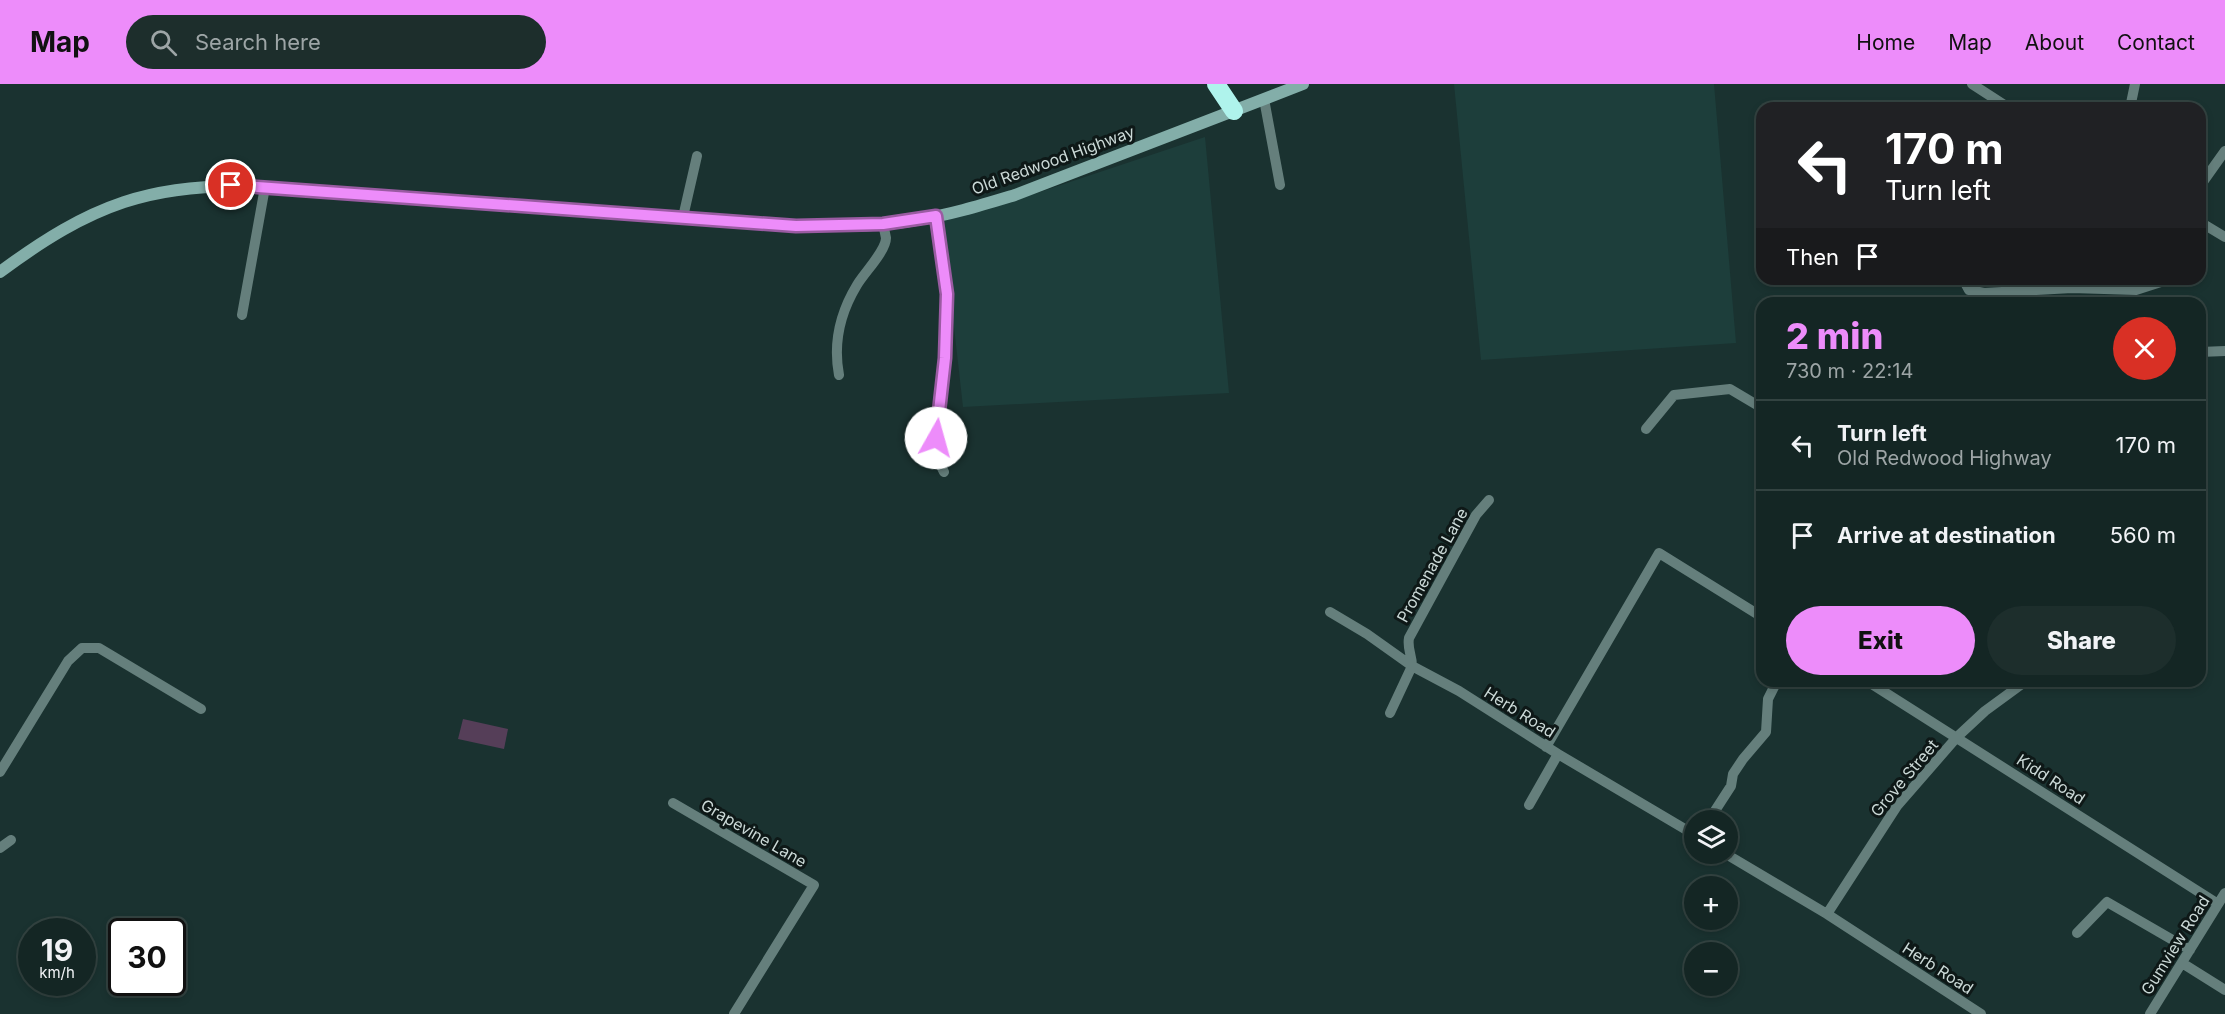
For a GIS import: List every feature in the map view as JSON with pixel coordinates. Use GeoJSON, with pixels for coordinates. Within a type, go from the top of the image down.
{"type":"FeatureCollection","features":[{"type":"Feature","properties":{"kind":"highway"},"geometry":{"type":"LineString","coordinates":[[1216,84],[1234,111]]}},
{"type":"Feature","properties":{"kind":"highway"},"geometry":{"type":"LineString","coordinates":[[1227,84],[1234,111]]}},
{"type":"Feature","properties":{"kind":"main road","name":"Old Redwood Highway"},"geometry":{"type":"LineString","coordinates":[[0,272],[46,238],[68,225],[111,206],[181,188],[231,185],[796,226],[883,224],[936,216],[1015,195],[1303,84]]}},
{"type":"Feature","properties":{"kind":"street"},"geometry":{"type":"LineString","coordinates":[[1972,84],[1997,102]]}},
{"type":"Feature","properties":{"kind":"street"},"geometry":{"type":"LineString","coordinates":[[2131,102],[2135,84]]}},
{"type":"Feature","properties":{"kind":"street"},"geometry":{"type":"LineString","coordinates":[[1264,99],[1280,185]]}},
{"type":"Feature","properties":{"kind":"street"},"geometry":{"type":"LineString","coordinates":[[683,217],[698,156]]}},
{"type":"Feature","properties":{"kind":"street"},"geometry":{"type":"LineString","coordinates":[[2206,178],[2223,157]]}},
{"type":"Feature","properties":{"kind":"street"},"geometry":{"type":"LineString","coordinates":[[242,315],[265,187]]}},
{"type":"Feature","properties":{"kind":"street"},"geometry":{"type":"LineString","coordinates":[[936,216],[947,294],[945,358],[936,438],[944,472]]}},
{"type":"Feature","properties":{"kind":"street"},"geometry":{"type":"LineString","coordinates":[[839,375],[836,355],[838,333],[845,309],[856,287],[886,240],[883,224]]}},
{"type":"Feature","properties":{"kind":"street"},"geometry":{"type":"LineString","coordinates":[[2206,226],[2225,237]]}},
{"type":"Feature","properties":{"kind":"street"},"geometry":{"type":"LineString","coordinates":[[1966,285],[1969,290],[1984,293],[2054,285]]}},
{"type":"Feature","properties":{"kind":"street"},"geometry":{"type":"LineString","coordinates":[[2090,285],[2136,290],[2152,285]]}},
{"type":"Feature","properties":{"kind":"street"},"geometry":{"type":"LineString","coordinates":[[2206,352],[2225,351]]}},
{"type":"Feature","properties":{"kind":"street"},"geometry":{"type":"LineString","coordinates":[[1646,429],[1674,395],[1730,389],[1756,404]]}},
{"type":"Feature","properties":{"kind":"street","name":"Promenade Lane"},"geometry":{"type":"LineString","coordinates":[[1412,666],[1412,658],[1407,648],[1409,638],[1476,515],[1489,500]]}},
{"type":"Feature","properties":{"kind":"street"},"geometry":{"type":"LineString","coordinates":[[1546,747],[1659,553],[1756,612]]}},
{"type":"Feature","properties":{"kind":"street","name":"Herb Road"},"geometry":{"type":"LineString","coordinates":[[1330,612],[1367,634],[1412,666],[1459,691],[1546,747],[1684,828]]}},
{"type":"Feature","properties":{"kind":"street"},"geometry":{"type":"LineString","coordinates":[[0,772],[68,661],[82,648],[99,648],[201,709]]}},
{"type":"Feature","properties":{"kind":"street"},"geometry":{"type":"LineString","coordinates":[[1390,713],[1412,666]]}},
{"type":"Feature","properties":{"kind":"street"},"geometry":{"type":"LineString","coordinates":[[1715,810],[1731,786],[1733,774],[1766,732],[1768,699],[1774,687]]}},
{"type":"Feature","properties":{"kind":"street","name":"Kidd Road"},"geometry":{"type":"LineString","coordinates":[[1877,687],[1958,736],[2218,904]]}},
{"type":"Feature","properties":{"kind":"street","name":"Grove Street"},"geometry":{"type":"LineString","coordinates":[[1827,914],[1897,806],[1958,736],[1985,711],[2018,687]]}},
{"type":"Feature","properties":{"kind":"street"},"geometry":{"type":"LineString","coordinates":[[1529,805],[1558,754]]}},
{"type":"Feature","properties":{"kind":"street","name":"Grapevine Lane"},"geometry":{"type":"LineString","coordinates":[[673,803],[814,885],[734,1014]]}},
{"type":"Feature","properties":{"kind":"street"},"geometry":{"type":"LineString","coordinates":[[0,848],[11,840]]}},
{"type":"Feature","properties":{"kind":"street","name":"Herb Road"},"geometry":{"type":"LineString","coordinates":[[1738,861],[1827,914],[1981,1014]]}},
{"type":"Feature","properties":{"kind":"street","name":"Gumview Road"},"geometry":{"type":"LineString","coordinates":[[2150,1014],[2225,893]]}},
{"type":"Feature","properties":{"kind":"street"},"geometry":{"type":"LineString","coordinates":[[2077,933],[2107,902],[2190,950]]}},
{"type":"Feature","properties":{"kind":"street"},"geometry":{"type":"LineString","coordinates":[[2182,963],[2225,990]]}},
{"type":"Feature","properties":{"kind":"shaded area"},"geometry":{"type":"Polygon","coordinates":[[[1454,84],[1714,84],[1736,343],[1481,360],[1454,84]]]}},
{"type":"Feature","properties":{"kind":"shaded area"},"geometry":{"type":"Polygon","coordinates":[[[1205,137],[1229,393],[963,407],[942,220],[1001,205],[1205,137]]]}},
{"type":"Feature","properties":{"kind":"shaded area"},"geometry":{"type":"Polygon","coordinates":[[[463,719],[508,729],[504,749],[458,739],[463,719]]]}},
{"type":"Feature","properties":{"kind":"route"},"geometry":{"type":"LineString","coordinates":[[231,185],[796,226],[883,224],[936,216],[947,294],[945,358],[936,438]]}}]}
